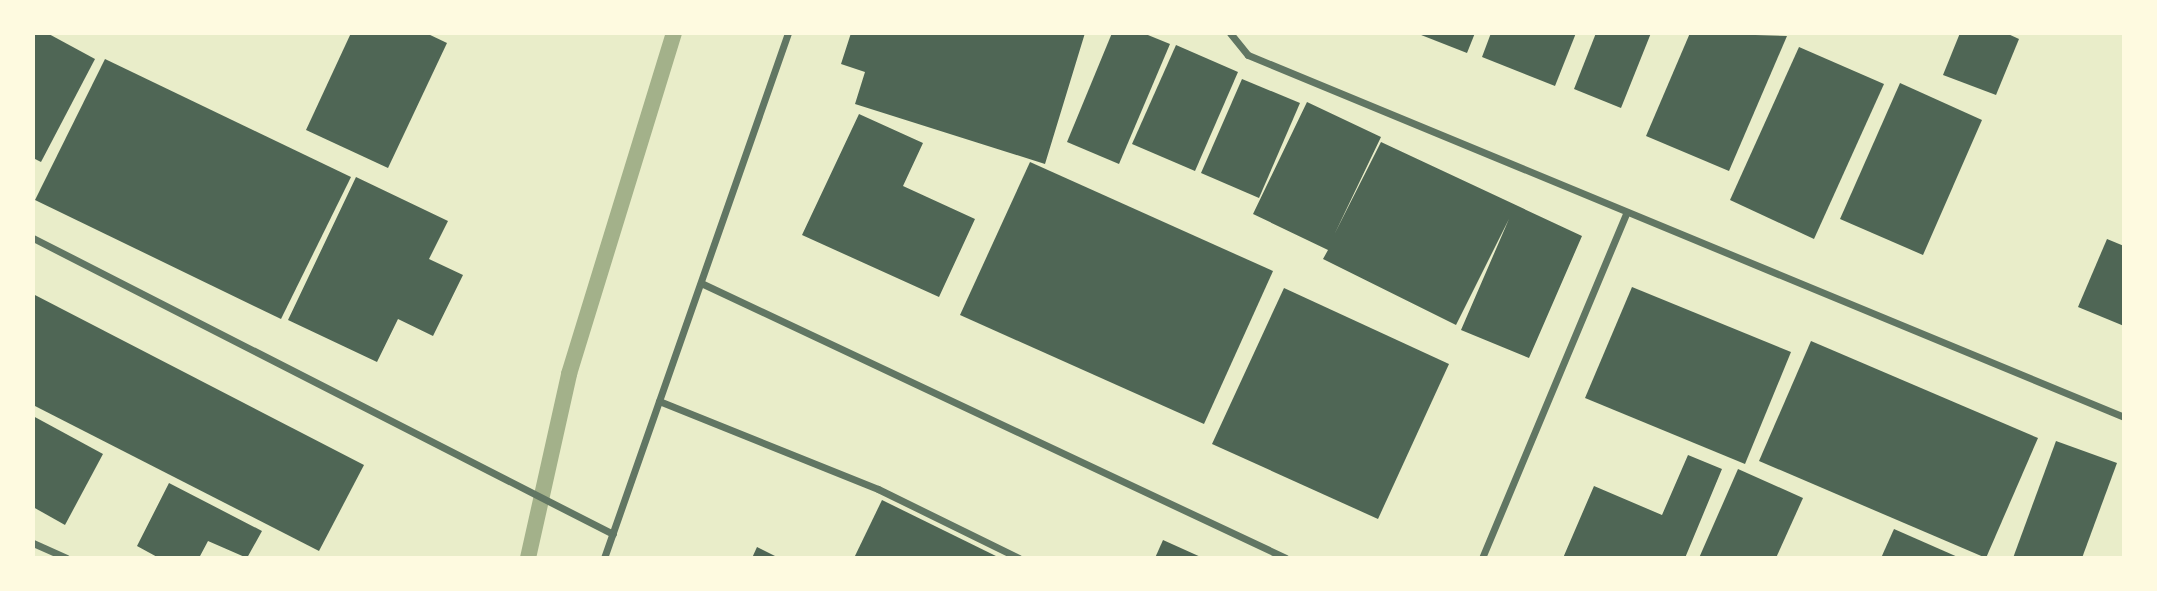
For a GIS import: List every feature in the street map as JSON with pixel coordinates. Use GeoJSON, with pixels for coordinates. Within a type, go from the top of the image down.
{"type":"FeatureCollection","features":[{"type":"Feature","properties":{"kind":"street"},"geometry":{"type":"LineString","coordinates":[[604,558],[788,33]]}},
{"type":"Feature","properties":{"kind":"street"},"geometry":{"type":"LineString","coordinates":[[1230,33],[1248,55],[2124,417]]}},
{"type":"Feature","properties":{"kind":"street"},"geometry":{"type":"LineString","coordinates":[[1482,558],[1627,212]]}},
{"type":"Feature","properties":{"kind":"street"},"geometry":{"type":"LineString","coordinates":[[33,238],[508,478],[613,534]]}},
{"type":"Feature","properties":{"kind":"street"},"geometry":{"type":"LineString","coordinates":[[701,283],[1286,558]]}},
{"type":"Feature","properties":{"kind":"street"},"geometry":{"type":"LineString","coordinates":[[659,401],[878,489],[1019,558]]}},
{"type":"Feature","properties":{"kind":"street"},"geometry":{"type":"LineString","coordinates":[[33,543],[66,558]]}},
{"type":"Feature","properties":{"kind":"building"},"geometry":{"type":"Polygon","coordinates":[[[33,33],[47,33],[95,59],[41,162],[33,158],[33,33]]]}},
{"type":"Feature","properties":{"kind":"building"},"geometry":{"type":"Polygon","coordinates":[[[351,33],[426,33],[447,43],[388,168],[306,130],[351,33]]]}},
{"type":"Feature","properties":{"kind":"building"},"geometry":{"type":"Polygon","coordinates":[[[851,33],[1085,33],[1045,164],[855,104],[865,72],[841,64],[851,33]]]}},
{"type":"Feature","properties":{"kind":"building"},"geometry":{"type":"Polygon","coordinates":[[[1112,33],[1143,33],[1170,44],[1119,164],[1067,142],[1112,33]]]}},
{"type":"Feature","properties":{"kind":"building"},"geometry":{"type":"Polygon","coordinates":[[[1416,33],[1475,33],[1467,53],[1416,33]]]}},
{"type":"Feature","properties":{"kind":"building"},"geometry":{"type":"Polygon","coordinates":[[[1491,33],[1576,33],[1555,86],[1482,57],[1491,33]]]}},
{"type":"Feature","properties":{"kind":"building"},"geometry":{"type":"Polygon","coordinates":[[[1596,33],[1651,33],[1621,108],[1574,89],[1596,33]]]}},
{"type":"Feature","properties":{"kind":"building"},"geometry":{"type":"Polygon","coordinates":[[[1690,33],[1787,36],[1729,171],[1646,136],[1690,33]]]}},
{"type":"Feature","properties":{"kind":"building"},"geometry":{"type":"Polygon","coordinates":[[[1960,33],[2006,33],[2019,39],[1996,95],[1943,75],[1960,33]]]}},
{"type":"Feature","properties":{"kind":"building"},"geometry":{"type":"Polygon","coordinates":[[[1176,45],[1238,72],[1195,171],[1132,144],[1176,45]]]}},
{"type":"Feature","properties":{"kind":"building"},"geometry":{"type":"Polygon","coordinates":[[[1799,47],[1884,84],[1814,239],[1730,200],[1799,47]]]}},
{"type":"Feature","properties":{"kind":"building"},"geometry":{"type":"Polygon","coordinates":[[[105,59],[351,177],[281,319],[35,200],[105,59]]]}},
{"type":"Feature","properties":{"kind":"building"},"geometry":{"type":"Polygon","coordinates":[[[1242,79],[1300,103],[1259,198],[1201,173],[1242,79]]]}},
{"type":"Feature","properties":{"kind":"building"},"geometry":{"type":"Polygon","coordinates":[[[1900,83],[1982,120],[1923,255],[1840,219],[1900,83]]]}},
{"type":"Feature","properties":{"kind":"building"},"geometry":{"type":"Polygon","coordinates":[[[1307,102],[1381,137],[1335,233],[1381,142],[1582,236],[1529,358],[1461,330],[1509,219],[1456,325],[1323,259],[1328,250],[1253,214],[1307,102]]]}},
{"type":"Feature","properties":{"kind":"building"},"geometry":{"type":"Polygon","coordinates":[[[859,114],[923,143],[903,186],[975,219],[939,297],[802,235],[859,114]]]}},
{"type":"Feature","properties":{"kind":"building"},"geometry":{"type":"Polygon","coordinates":[[[1030,162],[1273,271],[1204,424],[960,315],[1030,162]]]}},
{"type":"Feature","properties":{"kind":"building"},"geometry":{"type":"Polygon","coordinates":[[[356,177],[448,221],[429,259],[463,275],[433,336],[398,319],[377,362],[288,320],[356,177]]]}},
{"type":"Feature","properties":{"kind":"building"},"geometry":{"type":"Polygon","coordinates":[[[2107,239],[2124,246],[2124,326],[2078,307],[2107,239]]]}},
{"type":"Feature","properties":{"kind":"building"},"geometry":{"type":"Polygon","coordinates":[[[1632,287],[1791,352],[1745,464],[1585,398],[1632,287]]]}},
{"type":"Feature","properties":{"kind":"building"},"geometry":{"type":"Polygon","coordinates":[[[1284,288],[1449,364],[1378,519],[1212,444],[1284,288]]]}},
{"type":"Feature","properties":{"kind":"building"},"geometry":{"type":"Polygon","coordinates":[[[33,294],[364,465],[319,551],[33,405],[33,294]]]}},
{"type":"Feature","properties":{"kind":"building"},"geometry":{"type":"Polygon","coordinates":[[[1811,341],[2038,438],[1986,558],[1759,461],[1811,341]]]}},
{"type":"Feature","properties":{"kind":"building"},"geometry":{"type":"Polygon","coordinates":[[[33,416],[103,454],[65,525],[33,507],[33,416]]]}},
{"type":"Feature","properties":{"kind":"building"},"geometry":{"type":"Polygon","coordinates":[[[2056,441],[2117,463],[2082,558],[2013,558],[2056,441]]]}},
{"type":"Feature","properties":{"kind":"building"},"geometry":{"type":"Polygon","coordinates":[[[1688,455],[1722,469],[1685,558],[1563,558],[1594,486],[1662,515],[1688,455]]]}},
{"type":"Feature","properties":{"kind":"building"},"geometry":{"type":"Polygon","coordinates":[[[1738,469],[1803,498],[1776,558],[1699,558],[1738,469]]]}},
{"type":"Feature","properties":{"kind":"building"},"geometry":{"type":"Polygon","coordinates":[[[169,483],[262,531],[247,558],[208,541],[199,558],[159,558],[137,546],[169,483]]]}},
{"type":"Feature","properties":{"kind":"building"},"geometry":{"type":"Polygon","coordinates":[[[882,500],[1000,558],[854,558],[882,500]]]}},
{"type":"Feature","properties":{"kind":"building"},"geometry":{"type":"Polygon","coordinates":[[[1894,529],[1960,558],[1881,558],[1894,529]]]}},
{"type":"Feature","properties":{"kind":"building"},"geometry":{"type":"Polygon","coordinates":[[[1163,540],[1203,558],[1155,558],[1163,540]]]}},
{"type":"Feature","properties":{"kind":"building"},"geometry":{"type":"Polygon","coordinates":[[[757,547],[779,558],[752,558],[757,547]]]}},
{"type":"Feature","properties":{"kind":"waterway"},"geometry":{"type":"LineString","coordinates":[[528,558],[569,374],[674,33]]}}]}
